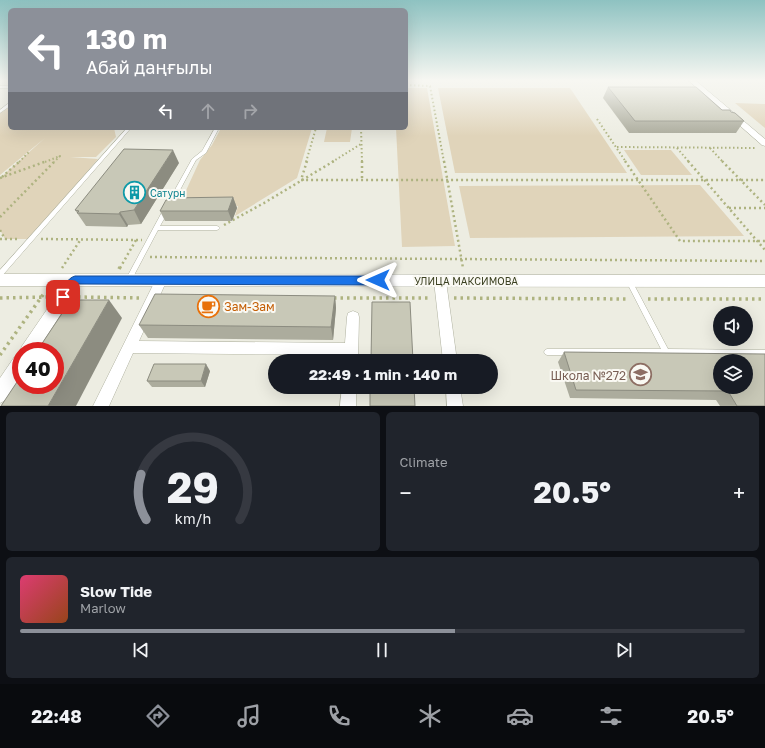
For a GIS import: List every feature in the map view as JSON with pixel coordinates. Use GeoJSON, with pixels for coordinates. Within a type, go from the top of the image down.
{"type":"FeatureCollection","features":[{"type":"Feature","properties":{"kind":"street"},"geometry":{"type":"LineString","coordinates":[[714,99],[765,143]]}},
{"type":"Feature","properties":{"kind":"street","name":"УЛИЦА МАКСИМОВА"},"geometry":{"type":"LineString","coordinates":[[0,280],[765,281]]}},
{"type":"Feature","properties":{"kind":"street"},"geometry":{"type":"LineString","coordinates":[[34,342],[75,280]]}},
{"type":"Feature","properties":{"kind":"street"},"geometry":{"type":"LineString","coordinates":[[101,406],[161,280]]}},
{"type":"Feature","properties":{"kind":"street"},"geometry":{"type":"LineString","coordinates":[[440,281],[449,354]]}},
{"type":"Feature","properties":{"kind":"street"},"geometry":{"type":"LineString","coordinates":[[351,354],[353,317]]}},
{"type":"Feature","properties":{"kind":"street"},"geometry":{"type":"LineString","coordinates":[[129,347],[323,354]]}},
{"type":"Feature","properties":{"kind":"street"},"geometry":{"type":"LineString","coordinates":[[0,394],[12,376]]}},
{"type":"Feature","properties":{"kind":"street"},"geometry":{"type":"LineString","coordinates":[[348,406],[349,394]]}},
{"type":"Feature","properties":{"kind":"street"},"geometry":{"type":"LineString","coordinates":[[454,394],[455,406]]}},
{"type":"Feature","properties":{"kind":"lane"},"geometry":{"type":"LineString","coordinates":[[0,112],[8,106]]}},
{"type":"Feature","properties":{"kind":"lane"},"geometry":{"type":"LineString","coordinates":[[730,122],[741,122]]}},
{"type":"Feature","properties":{"kind":"lane"},"geometry":{"type":"LineString","coordinates":[[0,274],[127,130]]}},
{"type":"Feature","properties":{"kind":"lane"},"geometry":{"type":"LineString","coordinates":[[129,280],[194,159],[204,152],[216,130]]}},
{"type":"Feature","properties":{"kind":"lane"},"geometry":{"type":"LineString","coordinates":[[157,228],[217,228]]}},
{"type":"Feature","properties":{"kind":"lane"},"geometry":{"type":"LineString","coordinates":[[629,281],[666,353]]}},
{"type":"Feature","properties":{"kind":"lane"},"geometry":{"type":"LineString","coordinates":[[547,352],[765,353]]}},
{"type":"Feature","properties":{"kind":"path"},"geometry":{"type":"LineString","coordinates":[[432,99],[466,281]]}},
{"type":"Feature","properties":{"kind":"path"},"geometry":{"type":"LineString","coordinates":[[597,119],[680,241],[765,241]]}},
{"type":"Feature","properties":{"kind":"path"},"geometry":{"type":"LineString","coordinates":[[301,180],[315,130]]}},
{"type":"Feature","properties":{"kind":"path"},"geometry":{"type":"LineString","coordinates":[[361,130],[362,180]]}},
{"type":"Feature","properties":{"kind":"path"},"geometry":{"type":"LineString","coordinates":[[217,228],[264,203],[361,144]]}},
{"type":"Feature","properties":{"kind":"path"},"geometry":{"type":"LineString","coordinates":[[616,147],[757,148]]}},
{"type":"Feature","properties":{"kind":"path"},"geometry":{"type":"LineString","coordinates":[[676,148],[765,250]]}},
{"type":"Feature","properties":{"kind":"path"},"geometry":{"type":"LineString","coordinates":[[710,148],[765,205]]}},
{"type":"Feature","properties":{"kind":"path"},"geometry":{"type":"LineString","coordinates":[[0,178],[29,152]]}},
{"type":"Feature","properties":{"kind":"path"},"geometry":{"type":"LineString","coordinates":[[0,178],[60,156],[0,217]]}},
{"type":"Feature","properties":{"kind":"path"},"geometry":{"type":"LineString","coordinates":[[301,180],[765,180]]}},
{"type":"Feature","properties":{"kind":"path"},"geometry":{"type":"LineString","coordinates":[[728,208],[765,208]]}},
{"type":"Feature","properties":{"kind":"path"},"geometry":{"type":"LineString","coordinates":[[0,230],[5,239]]}},
{"type":"Feature","properties":{"kind":"path"},"geometry":{"type":"LineString","coordinates":[[0,239],[150,240]]}},
{"type":"Feature","properties":{"kind":"path"},"geometry":{"type":"LineString","coordinates":[[0,355],[82,239]]}},
{"type":"Feature","properties":{"kind":"path"},"geometry":{"type":"LineString","coordinates":[[141,257],[765,261]]}},
{"type":"Feature","properties":{"kind":"path"},"geometry":{"type":"LineString","coordinates":[[79,304],[83,297]]}},
{"type":"Feature","properties":{"kind":"path"},"geometry":{"type":"LineString","coordinates":[[333,298],[765,299]]}},
{"type":"Feature","properties":{"kind":"shaded area"},"geometry":{"type":"Polygon","coordinates":[[[408,99],[429,99],[455,246],[402,247],[396,130],[408,130],[408,99]]]}},
{"type":"Feature","properties":{"kind":"shaded area"},"geometry":{"type":"Polygon","coordinates":[[[440,99],[577,99],[627,173],[455,173],[440,99]]]}},
{"type":"Feature","properties":{"kind":"shaded area"},"geometry":{"type":"Polygon","coordinates":[[[735,103],[765,104],[765,128],[735,103]]]}},
{"type":"Feature","properties":{"kind":"shaded area"},"geometry":{"type":"Polygon","coordinates":[[[8,106],[8,130],[114,130],[116,137],[96,157],[70,157],[98,159],[31,239],[5,239],[0,230],[0,178],[45,138],[0,175],[0,112],[8,106]]]}},
{"type":"Feature","properties":{"kind":"shaded area"},"geometry":{"type":"Polygon","coordinates":[[[220,130],[311,130],[297,178],[235,216],[238,206],[214,205],[183,197],[200,160],[212,145],[220,130]]]}},
{"type":"Feature","properties":{"kind":"shaded area"},"geometry":{"type":"Polygon","coordinates":[[[327,130],[352,130],[350,142],[324,142],[327,130]]]}},
{"type":"Feature","properties":{"kind":"shaded area"},"geometry":{"type":"Polygon","coordinates":[[[624,150],[671,150],[692,175],[641,175],[624,150]]]}},
{"type":"Feature","properties":{"kind":"shaded area"},"geometry":{"type":"Polygon","coordinates":[[[700,185],[744,236],[470,238],[459,186],[700,185]]]}},
{"type":"Feature","properties":{"kind":"building"},"geometry":{"type":"Polygon","coordinates":[[[617,99],[710,99],[722,110],[730,110],[744,121],[635,121],[617,99]]]}},
{"type":"Feature","properties":{"kind":"building"},"geometry":{"type":"Polygon","coordinates":[[[124,149],[173,150],[134,210],[120,212],[119,214],[77,213],[79,211],[75,210],[124,149]]]}},
{"type":"Feature","properties":{"kind":"building"},"geometry":{"type":"Polygon","coordinates":[[[233,197],[228,211],[160,211],[166,200],[169,198],[233,197]]]}},
{"type":"Feature","properties":{"kind":"building"},"geometry":{"type":"Polygon","coordinates":[[[155,294],[335,296],[331,327],[139,325],[155,294]]]}},
{"type":"Feature","properties":{"kind":"building"},"geometry":{"type":"Polygon","coordinates":[[[71,300],[109,300],[64,378],[64,342],[43,342],[71,300]]]}},
{"type":"Feature","properties":{"kind":"building"},"geometry":{"type":"Polygon","coordinates":[[[372,302],[410,302],[413,354],[371,354],[372,302]]]}},
{"type":"Feature","properties":{"kind":"building","name":"Школа №272"},"geometry":{"type":"Polygon","coordinates":[[[564,352],[765,354],[765,406],[737,406],[730,394],[753,394],[753,354],[713,354],[713,391],[576,390],[564,352]]]}},
{"type":"Feature","properties":{"kind":"building"},"geometry":{"type":"Polygon","coordinates":[[[154,364],[206,364],[201,381],[147,381],[154,364]]]}},
{"type":"Feature","properties":{"kind":"building"},"geometry":{"type":"Polygon","coordinates":[[[12,390],[12,394],[55,394],[48,406],[1,406],[12,390]]]}},
{"type":"Feature","properties":{"kind":"building"},"geometry":{"type":"Polygon","coordinates":[[[370,394],[414,394],[415,406],[370,406],[370,394]]]}},
{"type":"Feature","properties":{"kind":"place","name":"Сатурн"},"geometry":{"type":"Point","coordinates":[134,193]}},
{"type":"Feature","properties":{"kind":"place","name":"Зам-Зам"},"geometry":{"type":"Point","coordinates":[208,306]}},
{"type":"Feature","properties":{"kind":"place","name":"Школа №272"},"geometry":{"type":"Point","coordinates":[641,375]}},
{"type":"Feature","properties":{"kind":"route"},"geometry":{"type":"LineString","coordinates":[[63,297],[75,280],[378,280]]}}]}
